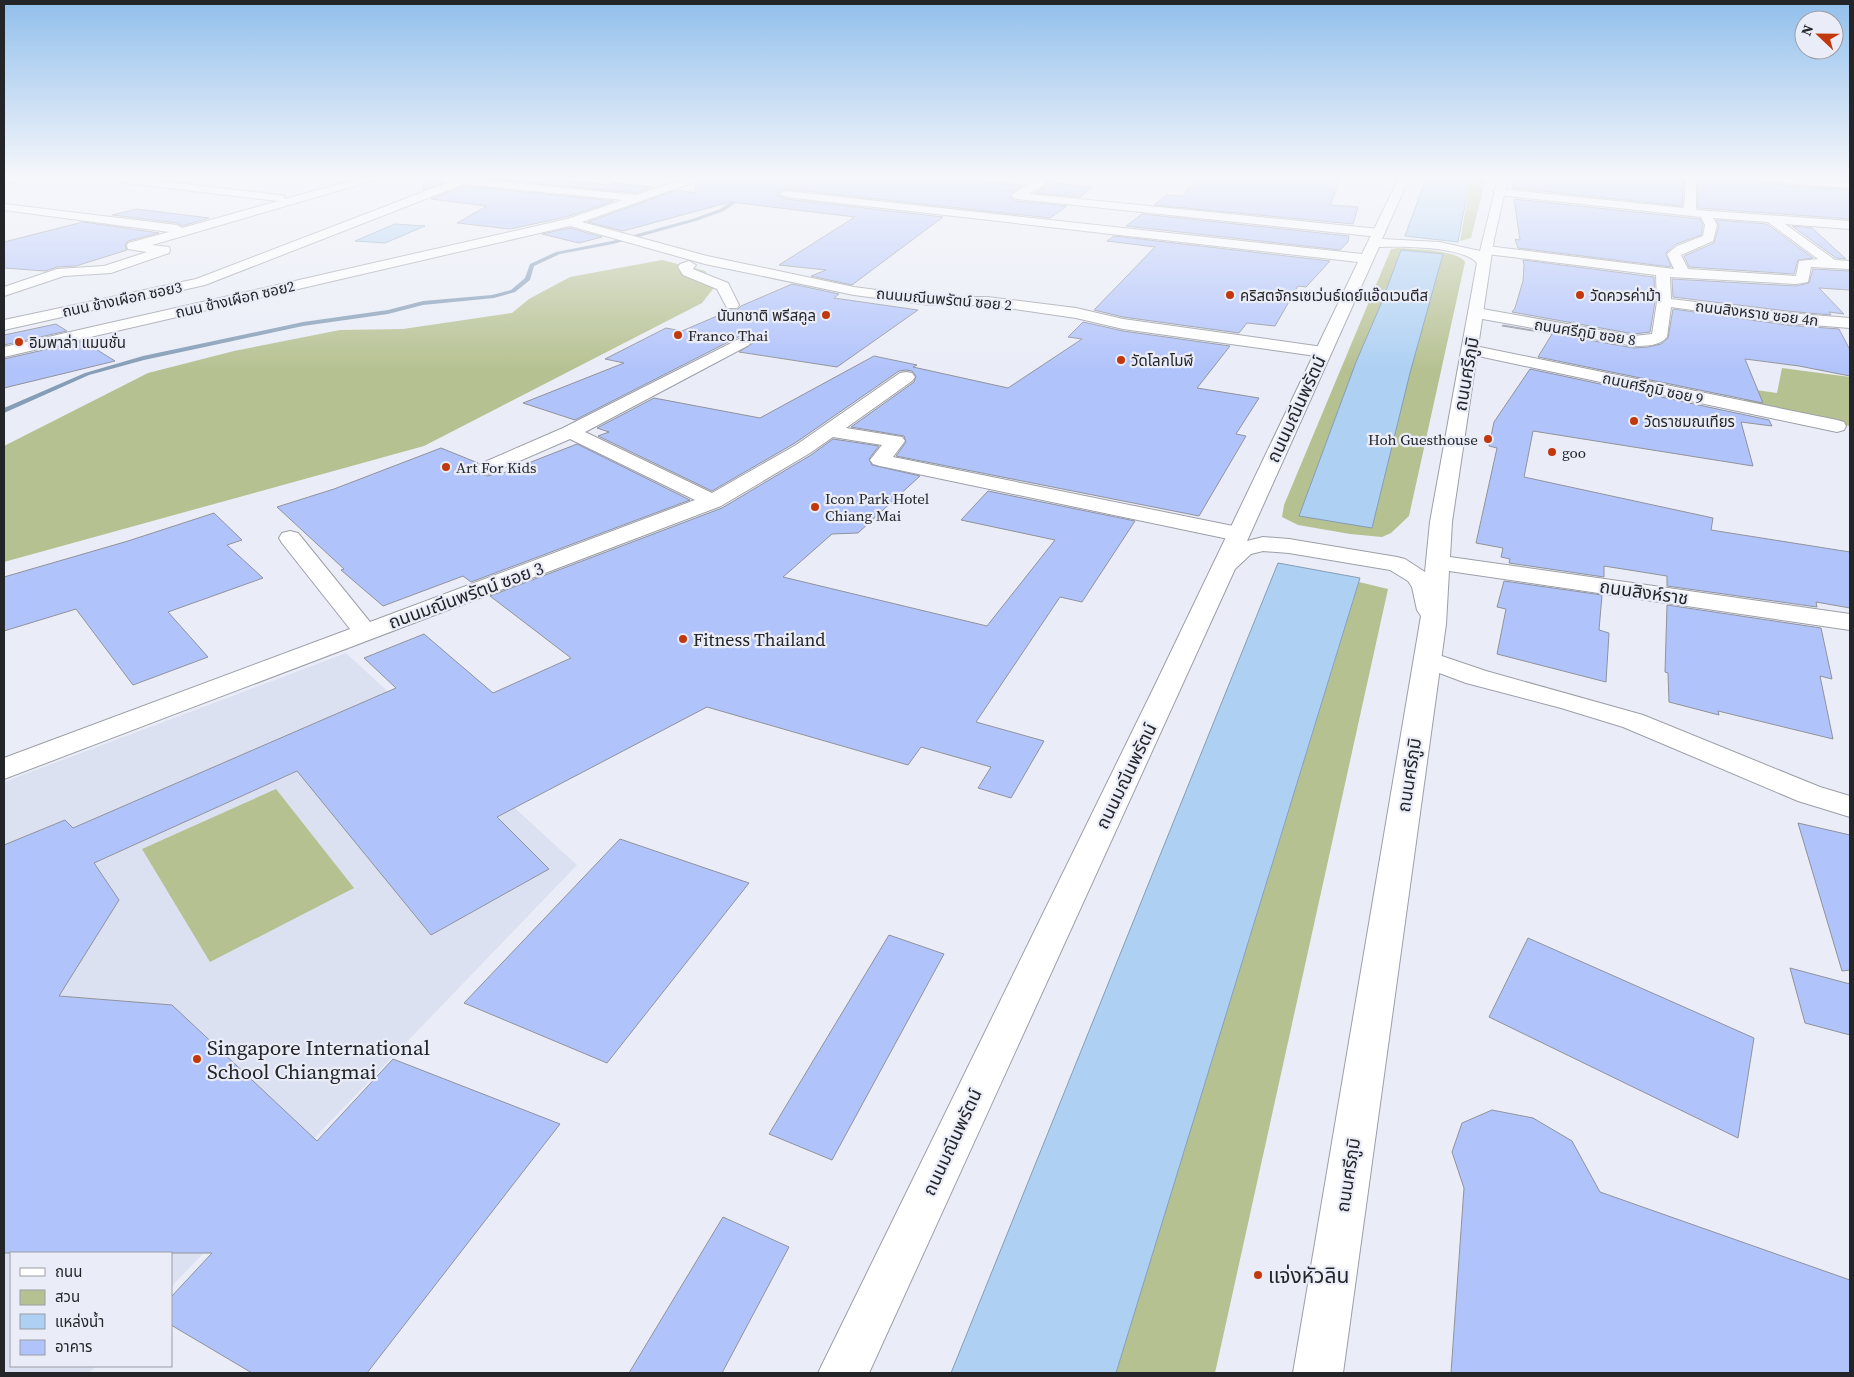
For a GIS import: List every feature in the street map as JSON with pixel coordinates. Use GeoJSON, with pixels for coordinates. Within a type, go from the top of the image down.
{"type":"FeatureCollection","features":[{"type":"Feature","properties":{"kind":"street"},"geometry":{"type":"LineString","coordinates":[[4,292],[62,272],[106,270],[164,250],[133,246],[145,242]]}},
{"type":"Feature","properties":{"kind":"street","name":"ถนน ช้างเผือก ซอย3"},"geometry":{"type":"LineString","coordinates":[[4,325],[200,282],[303,242]]}},
{"type":"Feature","properties":{"kind":"street","name":"ถนน ช้างเผือก ซอย2"},"geometry":{"type":"LineString","coordinates":[[4,352],[482,242]]}},
{"type":"Feature","properties":{"kind":"street","name":"ถนนมณีนพรัตน์ ซอย 2"},"geometry":{"type":"LineString","coordinates":[[640,242],[705,260],[854,291],[930,301],[987,301],[1076,313],[1123,324],[1323,352]]}},
{"type":"Feature","properties":{"kind":"street"},"geometry":{"type":"LineString","coordinates":[[1217,242],[1367,259]]}},
{"type":"Feature","properties":{"kind":"street","name":"ถนนมณีนพรัตน์"},"geometry":{"type":"LineString","coordinates":[[843,1373],[1152,722],[1222,567],[1375,242]]}},
{"type":"Feature","properties":{"kind":"street"},"geometry":{"type":"LineString","coordinates":[[1409,242],[1463,248],[1477,246],[1486,252]]}},
{"type":"Feature","properties":{"kind":"street","name":"ถนนศรีภูมิ"},"geometry":{"type":"LineString","coordinates":[[1318,1373],[1430,641],[1441,522],[1488,242]]}},
{"type":"Feature","properties":{"kind":"street"},"geometry":{"type":"LineString","coordinates":[[1683,274],[1674,254],[1681,247],[1701,242]]}},
{"type":"Feature","properties":{"kind":"street"},"geometry":{"type":"LineString","coordinates":[[1804,242],[1815,249],[1830,263]]}},
{"type":"Feature","properties":{"kind":"street"},"geometry":{"type":"LineString","coordinates":[[1463,248],[1475,253],[1486,252],[1683,274],[1796,280],[1803,279],[1804,264],[1830,263],[1850,266]]}},
{"type":"Feature","properties":{"kind":"street"},"geometry":{"type":"LineString","coordinates":[[705,260],[687,265],[685,269],[723,286],[732,305]]}},
{"type":"Feature","properties":{"kind":"street","name":"ถนนศรีภูมิ ซอย 8"},"geometry":{"type":"LineString","coordinates":[[1477,313],[1634,341],[1648,341],[1659,337],[1664,302],[1663,272]]}},
{"type":"Feature","properties":{"kind":"street","name":"ถนนสิงหราช ซอย 4ก"},"geometry":{"type":"LineString","coordinates":[[1664,302],[1787,318],[1850,323]]}},
{"type":"Feature","properties":{"kind":"street"},"geometry":{"type":"LineString","coordinates":[[487,468],[570,432],[743,342]]}},
{"type":"Feature","properties":{"kind":"street","name":"ถนนศรีภูมิ ซอย 9"},"geometry":{"type":"LineString","coordinates":[[1470,350],[1836,426]]}},
{"type":"Feature","properties":{"kind":"street","name":"ถนนมณีนพรัตน์ ซอย 3"},"geometry":{"type":"LineString","coordinates":[[4,769],[713,501],[830,431],[906,378]]}},
{"type":"Feature","properties":{"kind":"street"},"geometry":{"type":"LineString","coordinates":[[830,431],[895,441],[880,460],[1238,534]]}},
{"type":"Feature","properties":{"kind":"street"},"geometry":{"type":"LineString","coordinates":[[570,432],[713,501]]}},
{"type":"Feature","properties":{"kind":"street"},"geometry":{"type":"LineString","coordinates":[[1254,500],[1252,521],[1266,532],[1286,542]]}},
{"type":"Feature","properties":{"kind":"street"},"geometry":{"type":"LineString","coordinates":[[1393,559],[1422,548],[1441,522]]}},
{"type":"Feature","properties":{"kind":"street"},"geometry":{"type":"LineString","coordinates":[[290,538],[365,632]]}},
{"type":"Feature","properties":{"kind":"street"},"geometry":{"type":"LineString","coordinates":[[1222,567],[1243,549],[1263,544],[1286,542],[1393,559],[1416,576],[1424,586],[1430,641],[1476,677],[1571,702],[1633,722],[1809,794],[1850,807]]}},
{"type":"Feature","properties":{"kind":"street","name":"ถนนสิงห์ราช"},"geometry":{"type":"LineString","coordinates":[[1437,562],[1850,622]]}},
{"type":"Feature","properties":{"kind":"shaded area","name":"Singapore International School Chiangmai"},"geometry":{"type":"Polygon","coordinates":[[[346,653],[577,865],[172,1286],[172,1252],[10,1252],[10,1367],[95,1367],[89,1373],[4,1373],[4,782],[346,653]]]}},
{"type":"Feature","properties":{"kind":"green space"},"geometry":{"type":"Polygon","coordinates":[[[1398,248],[1445,253],[1461,258],[1465,262],[1409,516],[1391,533],[1382,537],[1350,534],[1298,525],[1282,517],[1284,505],[1391,249],[1398,248]]]}},
{"type":"Feature","properties":{"kind":"green space"},"geometry":{"type":"Polygon","coordinates":[[[662,260],[705,271],[716,285],[702,303],[424,446],[4,562],[4,446],[148,373],[234,351],[340,330],[403,329],[512,313],[529,299],[570,277],[662,260]]]}},
{"type":"Feature","properties":{"kind":"green space"},"geometry":{"type":"Polygon","coordinates":[[[1782,368],[1850,377],[1850,426],[1744,403],[1749,389],[1777,393],[1782,368]]]}},
{"type":"Feature","properties":{"kind":"green space"},"geometry":{"type":"Polygon","coordinates":[[[1359,582],[1388,589],[1215,1373],[1116,1373],[1359,582]]]}},
{"type":"Feature","properties":{"kind":"green space"},"geometry":{"type":"Polygon","coordinates":[[[276,789],[354,888],[210,962],[142,849],[276,789]]]}},
{"type":"Feature","properties":{"kind":"water"},"geometry":{"type":"Polygon","coordinates":[[[1401,250],[1443,254],[1410,373],[1372,528],[1299,516],[1356,362],[1381,304],[1401,250]]]}},
{"type":"Feature","properties":{"kind":"water"},"geometry":{"type":"Polygon","coordinates":[[[1278,563],[1360,578],[1116,1373],[951,1373],[1278,563]]]}},
{"type":"Feature","properties":{"kind":"building"},"geometry":{"type":"Polygon","coordinates":[[[4,242],[127,242],[125,245],[127,250],[76,266],[57,267],[45,271],[4,268],[4,242]]]}},
{"type":"Feature","properties":{"kind":"building"},"geometry":{"type":"Polygon","coordinates":[[[815,242],[909,242],[852,285],[811,276],[826,270],[779,265],[815,242]]]}},
{"type":"Feature","properties":{"kind":"building"},"geometry":{"type":"Polygon","coordinates":[[[1117,242],[1168,242],[1330,261],[1306,287],[1298,286],[1275,326],[1247,323],[1239,333],[1123,317],[1094,310],[1155,247],[1117,242]]]}},
{"type":"Feature","properties":{"kind":"building"},"geometry":{"type":"Polygon","coordinates":[[[1271,242],[1348,242],[1340,250],[1271,242]]]}},
{"type":"Feature","properties":{"kind":"building"},"geometry":{"type":"Polygon","coordinates":[[[1516,242],[1681,242],[1666,253],[1671,267],[1518,248],[1516,242]]]}},
{"type":"Feature","properties":{"kind":"building"},"geometry":{"type":"Polygon","coordinates":[[[1792,242],[1813,258],[1798,260],[1794,274],[1689,267],[1684,256],[1714,243],[1792,242]]]}},
{"type":"Feature","properties":{"kind":"building"},"geometry":{"type":"Polygon","coordinates":[[[1814,242],[1828,242],[1846,259],[1836,258],[1814,242]]]}},
{"type":"Feature","properties":{"kind":"building","name":"วัดควรค่าม้า"},"geometry":{"type":"Polygon","coordinates":[[[1523,260],[1654,277],[1655,302],[1650,332],[1634,334],[1512,312],[1523,281],[1523,260]]]}},
{"type":"Feature","properties":{"kind":"building"},"geometry":{"type":"Polygon","coordinates":[[[1813,269],[1850,271],[1850,290],[1819,288],[1844,314],[1829,312],[1831,315],[1787,311],[1673,297],[1672,279],[1796,286],[1809,283],[1813,269]]]}},
{"type":"Feature","properties":{"kind":"building"},"geometry":{"type":"Polygon","coordinates":[[[792,284],[839,294],[834,298],[918,310],[837,367],[739,352],[753,343],[750,337],[742,335],[575,420],[523,403],[624,363],[605,359],[666,328],[682,331],[731,310],[737,310],[741,306],[792,284]]]}},
{"type":"Feature","properties":{"kind":"building"},"geometry":{"type":"Polygon","coordinates":[[[1673,309],[1787,325],[1839,329],[1850,350],[1850,376],[1799,366],[1745,359],[1763,403],[1538,357],[1552,334],[1502,326],[1503,325],[1634,348],[1648,347],[1661,344],[1668,338],[1673,309]]]}},
{"type":"Feature","properties":{"kind":"building"},"geometry":{"type":"Polygon","coordinates":[[[1083,322],[1123,331],[1230,346],[1197,388],[1259,398],[1236,434],[1246,436],[1199,516],[896,456],[906,442],[904,436],[851,427],[914,382],[916,376],[912,371],[906,370],[899,371],[795,443],[712,491],[598,436],[609,432],[597,428],[654,398],[760,418],[874,356],[917,365],[913,367],[1008,388],[1082,339],[1068,337],[1083,322]]]}},
{"type":"Feature","properties":{"kind":"building","name":"อิมพาล่า แมนชั่น"},"geometry":{"type":"Polygon","coordinates":[[[56,324],[67,331],[4,345],[4,335],[56,324]]]}},
{"type":"Feature","properties":{"kind":"building"},"geometry":{"type":"Polygon","coordinates":[[[83,341],[115,361],[4,388],[4,359],[83,341]]]}},
{"type":"Feature","properties":{"kind":"building"},"geometry":{"type":"Polygon","coordinates":[[[1530,369],[1769,420],[1772,426],[1741,422],[1753,466],[1533,431],[1524,477],[1713,518],[1711,530],[1850,552],[1850,608],[1816,602],[1817,607],[1667,586],[1667,576],[1604,566],[1604,577],[1509,563],[1510,559],[1501,557],[1503,548],[1476,543],[1497,448],[1489,446],[1494,422],[1530,369]]]}},
{"type":"Feature","properties":{"kind":"building"},"geometry":{"type":"Polygon","coordinates":[[[833,439],[879,446],[869,459],[872,465],[920,476],[858,533],[832,534],[783,577],[987,626],[1055,540],[961,520],[988,491],[1135,521],[1082,602],[1060,597],[976,722],[1044,741],[1011,798],[978,788],[991,767],[921,747],[908,765],[707,707],[497,817],[549,869],[431,935],[297,771],[94,863],[119,900],[59,996],[172,1005],[317,1141],[393,1059],[560,1124],[367,1373],[252,1373],[172,1326],[172,1296],[212,1253],[4,1253],[4,845],[65,820],[73,828],[396,688],[364,658],[424,634],[493,693],[571,658],[490,596],[722,508],[811,455],[833,439]]]}},
{"type":"Feature","properties":{"kind":"building"},"geometry":{"type":"Polygon","coordinates":[[[577,444],[690,500],[471,582],[463,576],[383,606],[341,570],[344,569],[277,507],[334,489],[441,448],[478,463],[476,469],[479,474],[488,476],[500,472],[503,473],[577,444]]]}},
{"type":"Feature","properties":{"kind":"building"},"geometry":{"type":"Polygon","coordinates":[[[214,513],[242,540],[227,545],[263,578],[168,612],[208,657],[133,685],[76,609],[4,631],[4,577],[128,541],[214,513]]]}},
{"type":"Feature","properties":{"kind":"building"},"geometry":{"type":"Polygon","coordinates":[[[1504,581],[1602,595],[1599,630],[1609,633],[1606,682],[1497,654],[1506,609],[1497,607],[1504,581]]]}},
{"type":"Feature","properties":{"kind":"building"},"geometry":{"type":"Polygon","coordinates":[[[1667,605],[1821,628],[1832,679],[1820,676],[1833,739],[1718,711],[1719,715],[1669,702],[1668,673],[1665,672],[1667,605]]]}},
{"type":"Feature","properties":{"kind":"building"},"geometry":{"type":"Polygon","coordinates":[[[1798,823],[1850,835],[1850,970],[1842,971],[1798,823]]]}},
{"type":"Feature","properties":{"kind":"building"},"geometry":{"type":"Polygon","coordinates":[[[620,839],[749,883],[607,1063],[464,1003],[620,839]]]}},
{"type":"Feature","properties":{"kind":"building"},"geometry":{"type":"Polygon","coordinates":[[[889,935],[944,954],[832,1160],[769,1134],[889,935]]]}},
{"type":"Feature","properties":{"kind":"building"},"geometry":{"type":"Polygon","coordinates":[[[1528,938],[1754,1038],[1738,1138],[1489,1017],[1528,938]]]}},
{"type":"Feature","properties":{"kind":"building"},"geometry":{"type":"Polygon","coordinates":[[[1790,968],[1850,984],[1850,1035],[1805,1023],[1790,968]]]}},
{"type":"Feature","properties":{"kind":"building"},"geometry":{"type":"Polygon","coordinates":[[[1492,1110],[1533,1118],[1572,1141],[1600,1192],[1850,1280],[1850,1373],[1451,1373],[1464,1188],[1452,1152],[1462,1123],[1492,1110]]]}},
{"type":"Feature","properties":{"kind":"building"},"geometry":{"type":"Polygon","coordinates":[[[723,1217],[789,1247],[722,1373],[629,1373],[723,1217]]]}},
{"type":"Feature","properties":{"kind":"waterway"},"geometry":{"type":"LineString","coordinates":[[4,411],[87,374],[143,358],[303,324],[388,312],[423,303],[492,297],[513,291],[528,279],[532,265],[558,253],[612,242]]}},
{"type":"Feature","properties":{"kind":"place","name":"คริสตจักรเซเว่นธ์เดย์แอ๊ดเวนตีส"},"geometry":{"type":"Point","coordinates":[1230,295]}},
{"type":"Feature","properties":{"kind":"place","name":"วัดควรค่าม้า"},"geometry":{"type":"Point","coordinates":[1580,295]}},
{"type":"Feature","properties":{"kind":"place","name":"นันทชาติ พรีสคูล"},"geometry":{"type":"Point","coordinates":[826,315]}},
{"type":"Feature","properties":{"kind":"place","name":"Franco Thai"},"geometry":{"type":"Point","coordinates":[678,335]}},
{"type":"Feature","properties":{"kind":"place","name":"อิมพาล่า แมนชั่น"},"geometry":{"type":"Point","coordinates":[19,342]}},
{"type":"Feature","properties":{"kind":"place","name":"วัดโลกโมฬี"},"geometry":{"type":"Point","coordinates":[1121,360]}},
{"type":"Feature","properties":{"kind":"place","name":"วัดราชมณเทียร"},"geometry":{"type":"Point","coordinates":[1634,421]}},
{"type":"Feature","properties":{"kind":"place","name":"Hoh Guesthouse"},"geometry":{"type":"Point","coordinates":[1488,439]}},
{"type":"Feature","properties":{"kind":"place","name":"goo"},"geometry":{"type":"Point","coordinates":[1552,452]}},
{"type":"Feature","properties":{"kind":"place","name":"Art For Kids"},"geometry":{"type":"Point","coordinates":[446,467]}},
{"type":"Feature","properties":{"kind":"place","name":"Icon Park Hotel Chiang Mai"},"geometry":{"type":"Point","coordinates":[815,507]}},
{"type":"Feature","properties":{"kind":"place","name":"Fitness Thailand"},"geometry":{"type":"Point","coordinates":[683,639]}},
{"type":"Feature","properties":{"kind":"place","name":"Singapore International School Chiangmai"},"geometry":{"type":"Point","coordinates":[197,1059]}},
{"type":"Feature","properties":{"kind":"place","name":"แจ่งหัวลิน"},"geometry":{"type":"Point","coordinates":[1258,1275]}}]}
